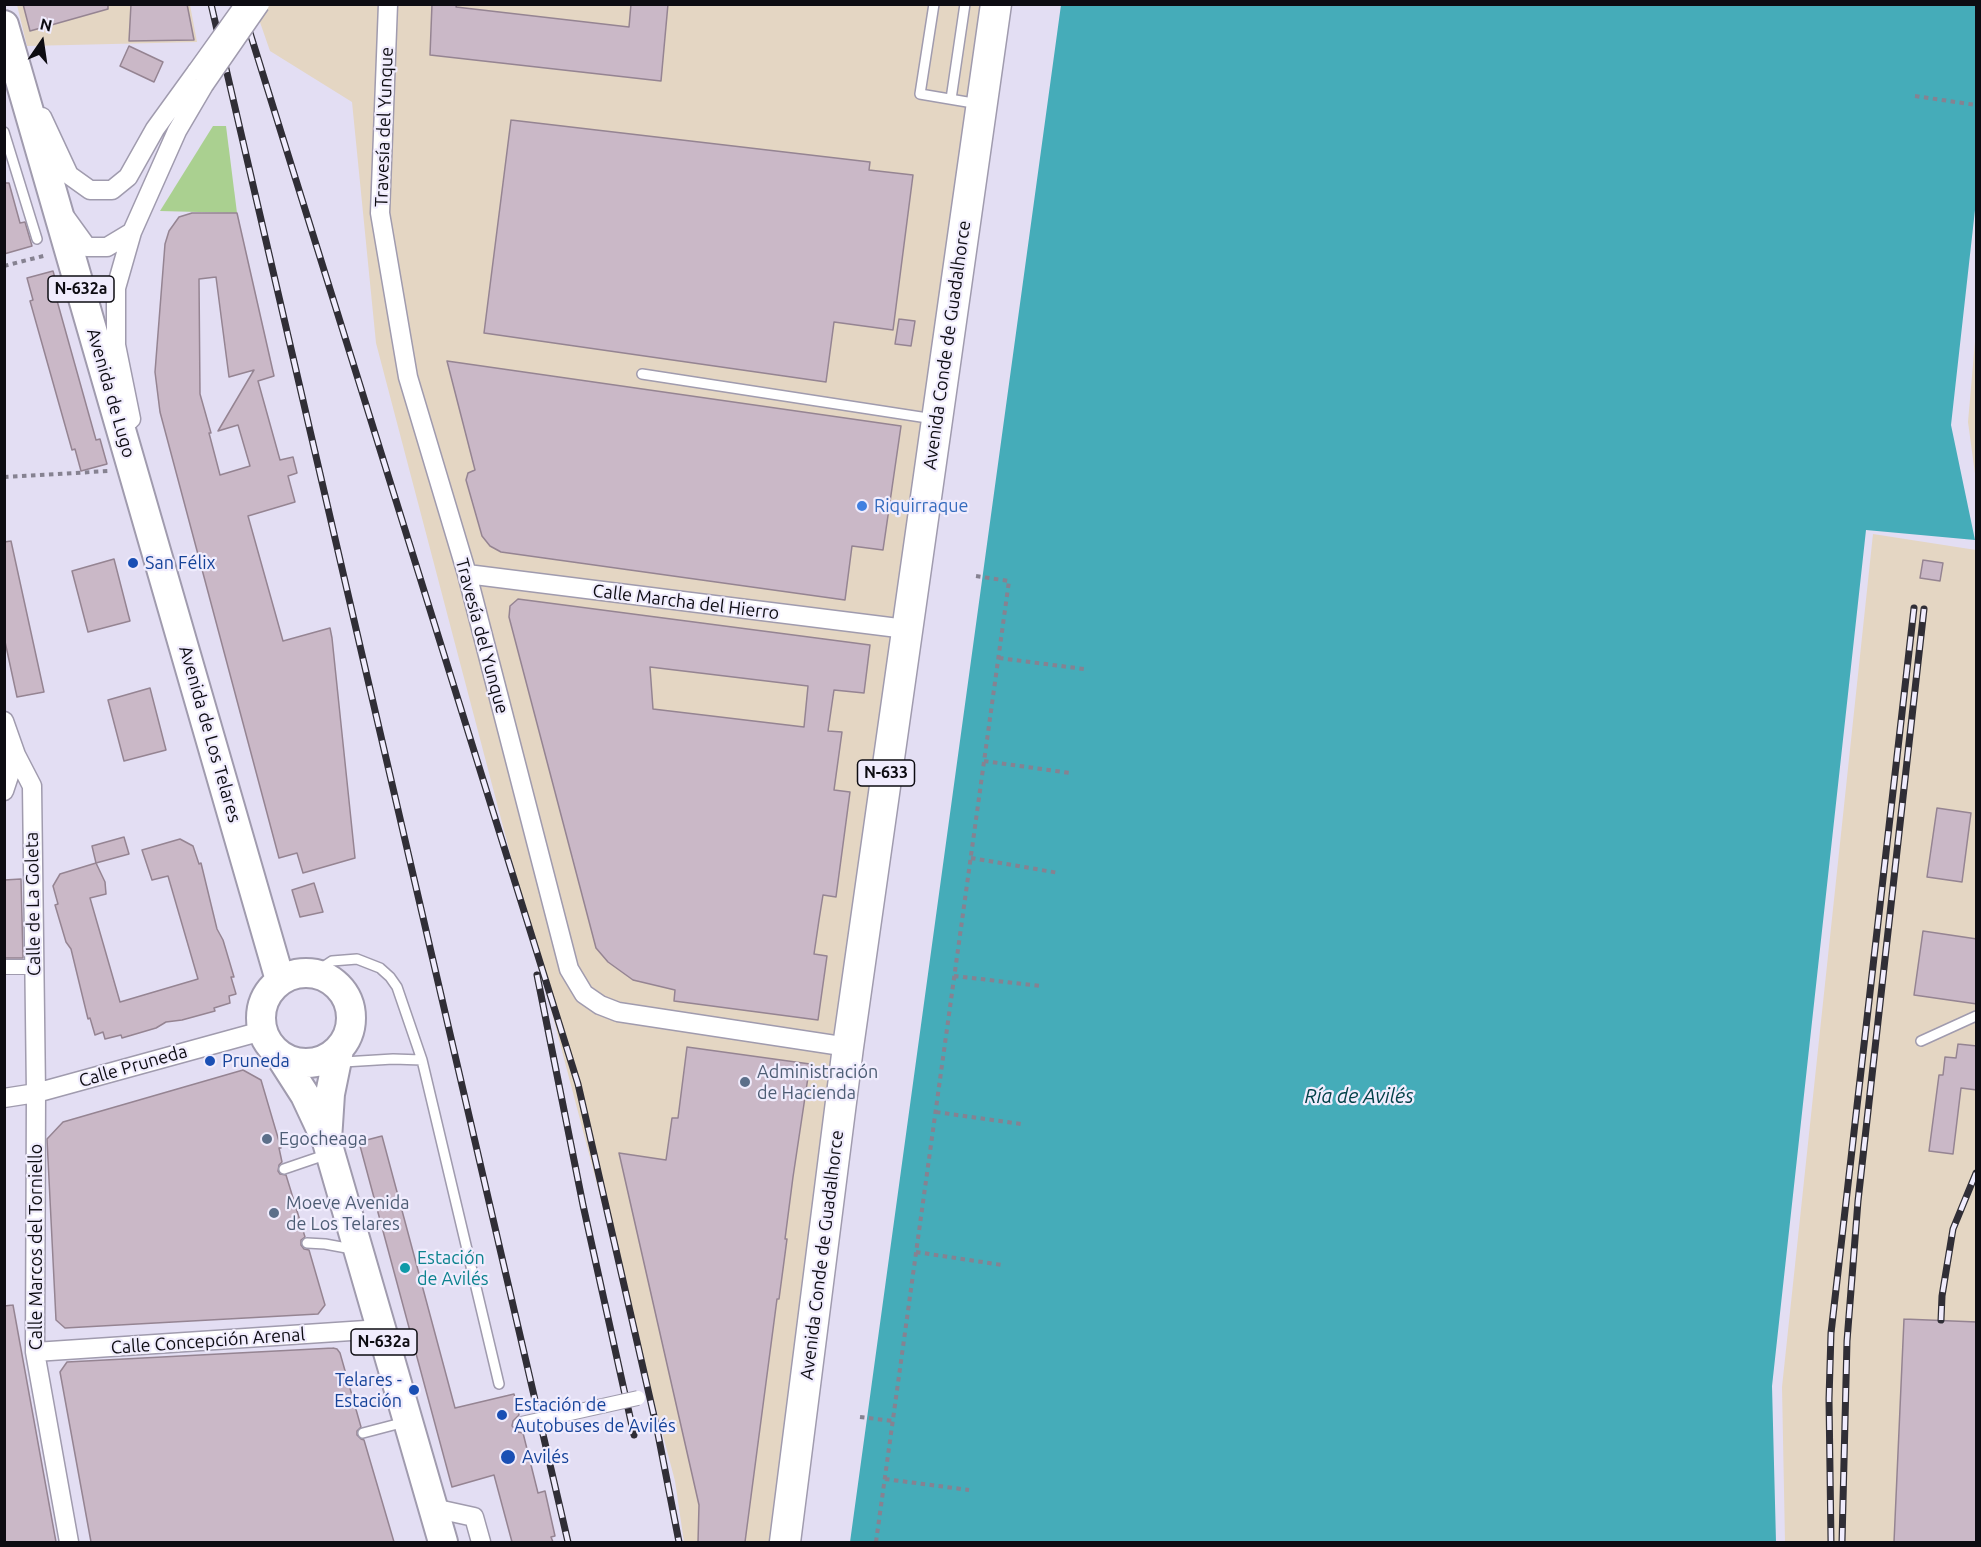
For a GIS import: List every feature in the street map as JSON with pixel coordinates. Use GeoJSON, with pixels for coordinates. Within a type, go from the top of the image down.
{"type":"FeatureCollection","features":[{"type":"Feature","properties":{"kind":"highway","name":"Avenida Conde de Guadalhorce"},"geometry":{"type":"LineString","coordinates":[[785,1542],[848,1047],[996,4]]}},
{"type":"Feature","properties":{"kind":"main road","name":"Avenida de Lugo"},"geometry":{"type":"LineString","coordinates":[[4,25],[158,553]]}},
{"type":"Feature","properties":{"kind":"main road","name":"Avenida de Los Telares"},"geometry":{"type":"LineString","coordinates":[[158,553],[280,980]]}},
{"type":"Feature","properties":{"kind":"main road","name":"Avenida de Los Telares"},"geometry":{"type":"LineString","coordinates":[[261,915],[314,973]]}},
{"type":"Feature","properties":{"kind":"main road"},"geometry":{"type":"LineString","coordinates":[[261,1031],[262,1005],[269,991],[280,980],[298,973],[314,973]]}},
{"type":"Feature","properties":{"kind":"main road","name":"N-632a"},"geometry":{"type":"LineString","coordinates":[[314,973],[329,979],[343,992],[350,1006],[351,1022],[339,1069],[329,1148]]}},
{"type":"Feature","properties":{"kind":"main road","name":"N-632a"},"geometry":{"type":"LineString","coordinates":[[261,1031],[268,1045],[280,1056],[305,1095],[329,1148],[442,1542]]}},
{"type":"Feature","properties":{"kind":"main road"},"geometry":{"type":"LineString","coordinates":[[280,1056],[295,1063],[339,1069]]}},
{"type":"Feature","properties":{"kind":"street"},"geometry":{"type":"LineString","coordinates":[[158,553],[116,345],[116,288],[132,232],[177,131],[201,78],[244,4]]}},
{"type":"Feature","properties":{"kind":"street"},"geometry":{"type":"LineString","coordinates":[[16,63],[69,176],[90,190],[112,190],[128,177],[155,129],[201,78],[260,4]]}},
{"type":"Feature","properties":{"kind":"street","name":"Travesía del Yunque"},"geometry":{"type":"LineString","coordinates":[[388,4],[380,213],[408,377],[467,574],[569,969],[584,994],[600,1005],[618,1012],[848,1047]]}},
{"type":"Feature","properties":{"kind":"street"},"geometry":{"type":"LineString","coordinates":[[57,205],[87,247],[107,247],[132,232]]}},
{"type":"Feature","properties":{"kind":"street","name":"Calle Marcha del Hierro"},"geometry":{"type":"LineString","coordinates":[[467,574],[906,629]]}},
{"type":"Feature","properties":{"kind":"street","name":"Calle de La Goleta"},"geometry":{"type":"LineString","coordinates":[[4,722],[10,754],[32,786],[36,1093]]}},
{"type":"Feature","properties":{"kind":"street"},"geometry":{"type":"LineString","coordinates":[[4,791],[10,754]]}},
{"type":"Feature","properties":{"kind":"street"},"geometry":{"type":"LineString","coordinates":[[4,967],[34,967]]}},
{"type":"Feature","properties":{"kind":"street","name":"Calle Pruneda"},"geometry":{"type":"LineString","coordinates":[[4,1098],[36,1093],[261,1031]]}},
{"type":"Feature","properties":{"kind":"street","name":"Calle Marcos del Torniello"},"geometry":{"type":"LineString","coordinates":[[36,1093],[35,1352],[69,1542]]}},
{"type":"Feature","properties":{"kind":"street","name":"Calle Concepción Arenal"},"geometry":{"type":"LineString","coordinates":[[35,1352],[381,1329]]}},
{"type":"Feature","properties":{"kind":"street"},"geometry":{"type":"LineString","coordinates":[[521,1424],[638,1398]]}},
{"type":"Feature","properties":{"kind":"street"},"geometry":{"type":"LineString","coordinates":[[433,1508],[474,1517],[481,1542]]}},
{"type":"Feature","properties":{"kind":"lane"},"geometry":{"type":"LineString","coordinates":[[934,4],[920,94],[982,104]]}},
{"type":"Feature","properties":{"kind":"lane"},"geometry":{"type":"LineString","coordinates":[[951,99],[965,4]]}},
{"type":"Feature","properties":{"kind":"lane"},"geometry":{"type":"LineString","coordinates":[[4,132],[37,239]]}},
{"type":"Feature","properties":{"kind":"lane"},"geometry":{"type":"LineString","coordinates":[[642,374],[936,419]]}},
{"type":"Feature","properties":{"kind":"lane"},"geometry":{"type":"LineString","coordinates":[[314,973],[332,961],[357,959],[380,968],[390,976],[397,987],[422,1060],[499,1384]]}},
{"type":"Feature","properties":{"kind":"lane"},"geometry":{"type":"LineString","coordinates":[[1921,1041],[1977,1016]]}},
{"type":"Feature","properties":{"kind":"lane"},"geometry":{"type":"LineString","coordinates":[[339,1069],[393,1059],[422,1060]]}},
{"type":"Feature","properties":{"kind":"lane"},"geometry":{"type":"LineString","coordinates":[[284,1169],[329,1148]]}},
{"type":"Feature","properties":{"kind":"lane"},"geometry":{"type":"LineString","coordinates":[[307,1243],[358,1250]]}},
{"type":"Feature","properties":{"kind":"lane"},"geometry":{"type":"LineString","coordinates":[[363,1433],[407,1421]]}},
{"type":"Feature","properties":{"kind":"path"},"geometry":{"type":"LineString","coordinates":[[1915,96],[1977,105]]}},
{"type":"Feature","properties":{"kind":"path"},"geometry":{"type":"LineString","coordinates":[[4,266],[70,249]]}},
{"type":"Feature","properties":{"kind":"path"},"geometry":{"type":"LineString","coordinates":[[4,477],[133,468]]}},
{"type":"Feature","properties":{"kind":"path"},"geometry":{"type":"LineString","coordinates":[[876,1542],[1009,580],[976,576]]}},
{"type":"Feature","properties":{"kind":"path"},"geometry":{"type":"LineString","coordinates":[[999,658],[1084,669]]}},
{"type":"Feature","properties":{"kind":"path"},"geometry":{"type":"LineString","coordinates":[[984,761],[1070,773]]}},
{"type":"Feature","properties":{"kind":"path"},"geometry":{"type":"LineString","coordinates":[[971,858],[1059,873]]}},
{"type":"Feature","properties":{"kind":"path"},"geometry":{"type":"LineString","coordinates":[[954,976],[1041,986]]}},
{"type":"Feature","properties":{"kind":"path"},"geometry":{"type":"LineString","coordinates":[[935,1112],[1021,1124]]}},
{"type":"Feature","properties":{"kind":"path"},"geometry":{"type":"LineString","coordinates":[[916,1252],[1002,1265]]}},
{"type":"Feature","properties":{"kind":"path"},"geometry":{"type":"LineString","coordinates":[[860,1416],[892,1421]]}},
{"type":"Feature","properties":{"kind":"path"},"geometry":{"type":"LineString","coordinates":[[885,1479],[969,1490]]}},
{"type":"Feature","properties":{"kind":"shaded area"},"geometry":{"type":"Polygon","coordinates":[[[17,5],[190,5],[197,42],[27,46],[17,5]]]}},
{"type":"Feature","properties":{"kind":"shaded area"},"geometry":{"type":"Polygon","coordinates":[[[254,5],[1006,5],[797,1542],[684,1542],[675,1481],[376,343],[352,102],[270,51],[254,5]]]}},
{"type":"Feature","properties":{"kind":"shaded area"},"geometry":{"type":"Polygon","coordinates":[[[1976,330],[1976,481],[1968,422],[1976,330]]]}},
{"type":"Feature","properties":{"kind":"shaded area"},"geometry":{"type":"Polygon","coordinates":[[[1873,534],[1976,550],[1976,1542],[1785,1542],[1782,1387],[1873,534]]]}},
{"type":"Feature","properties":{"kind":"green space"},"geometry":{"type":"Polygon","coordinates":[[[213,126],[226,126],[237,213],[160,211],[213,126]]]}},
{"type":"Feature","properties":{"kind":"water","name":"Ría de Avilés"},"geometry":{"type":"Polygon","coordinates":[[[1061,5],[1976,5],[1976,201],[1951,425],[1975,540],[1866,530],[1772,1386],[1776,1542],[850,1542],[1061,5]]]}},
{"type":"Feature","properties":{"kind":"building"},"geometry":{"type":"Polygon","coordinates":[[[23,4],[108,4],[108,9],[30,31],[23,4]]]}},
{"type":"Feature","properties":{"kind":"building"},"geometry":{"type":"Polygon","coordinates":[[[131,4],[187,4],[194,40],[129,41],[131,4]]]}},
{"type":"Feature","properties":{"kind":"building"},"geometry":{"type":"Polygon","coordinates":[[[432,4],[457,4],[456,7],[629,27],[631,4],[668,4],[661,81],[430,55],[432,4]]]}},
{"type":"Feature","properties":{"kind":"building"},"geometry":{"type":"Polygon","coordinates":[[[129,46],[163,62],[154,82],[120,66],[129,46]]]}},
{"type":"Feature","properties":{"kind":"building"},"geometry":{"type":"Polygon","coordinates":[[[511,120],[870,162],[869,170],[913,175],[893,330],[834,322],[826,382],[484,333],[511,120]]]}},
{"type":"Feature","properties":{"kind":"building"},"geometry":{"type":"Polygon","coordinates":[[[4,183],[9,183],[20,223],[25,222],[32,246],[4,254],[4,183]]]}},
{"type":"Feature","properties":{"kind":"building"},"geometry":{"type":"Polygon","coordinates":[[[192,213],[237,213],[274,376],[258,381],[280,460],[293,457],[297,473],[288,476],[295,502],[248,516],[283,641],[330,628],[332,638],[355,858],[303,873],[297,853],[279,858],[160,412],[155,372],[165,244],[169,231],[179,217],[192,213]],[[216,277],[199,279],[200,394],[220,475],[250,466],[238,425],[218,431],[254,370],[229,377],[216,277]]]}},
{"type":"Feature","properties":{"kind":"building"},"geometry":{"type":"Polygon","coordinates":[[[53,271],[60,296],[56,297],[96,440],[100,439],[107,464],[81,471],[75,449],[72,450],[30,301],[33,300],[27,278],[53,271]]]}},
{"type":"Feature","properties":{"kind":"building"},"geometry":{"type":"Polygon","coordinates":[[[899,319],[915,321],[911,346],[895,344],[899,319]]]}},
{"type":"Feature","properties":{"kind":"building"},"geometry":{"type":"Polygon","coordinates":[[[447,361],[901,426],[883,550],[852,546],[845,600],[501,552],[490,546],[482,536],[466,480],[468,473],[475,470],[447,361]]]}},
{"type":"Feature","properties":{"kind":"building"},"geometry":{"type":"Polygon","coordinates":[[[11,541],[44,692],[17,697],[4,637],[4,542],[11,541]]]}},
{"type":"Feature","properties":{"kind":"building"},"geometry":{"type":"Polygon","coordinates":[[[114,559],[130,621],[88,632],[72,571],[114,559]]]}},
{"type":"Feature","properties":{"kind":"building"},"geometry":{"type":"Polygon","coordinates":[[[1923,560],[1943,563],[1940,581],[1920,578],[1923,560]]]}},
{"type":"Feature","properties":{"kind":"building"},"geometry":{"type":"Polygon","coordinates":[[[518,599],[870,645],[864,693],[834,690],[828,731],[842,732],[834,790],[850,792],[836,897],[823,895],[814,954],[827,956],[818,1020],[674,1001],[675,990],[633,980],[608,962],[596,948],[509,617],[510,606],[518,599]],[[650,667],[653,709],[804,727],[808,686],[650,667]]]}},
{"type":"Feature","properties":{"kind":"building"},"geometry":{"type":"Polygon","coordinates":[[[150,688],[166,750],[124,761],[108,700],[150,688]]]}},
{"type":"Feature","properties":{"kind":"building"},"geometry":{"type":"Polygon","coordinates":[[[1937,808],[1971,813],[1962,882],[1927,877],[1937,808]]]}},
{"type":"Feature","properties":{"kind":"building"},"geometry":{"type":"Polygon","coordinates":[[[124,837],[129,854],[96,863],[92,846],[124,837]]]}},
{"type":"Feature","properties":{"kind":"building"},"geometry":{"type":"Polygon","coordinates":[[[180,839],[193,846],[199,864],[201,863],[217,929],[223,940],[234,977],[231,977],[236,994],[229,996],[230,1003],[214,1008],[215,1011],[166,1022],[156,1028],[122,1038],[121,1035],[105,1039],[103,1032],[95,1035],[90,1018],[88,1019],[71,949],[66,942],[55,905],[58,904],[53,886],[60,874],[96,863],[105,882],[106,894],[90,898],[120,1002],[198,979],[168,876],[152,880],[142,850],[180,839]]]}},
{"type":"Feature","properties":{"kind":"building"},"geometry":{"type":"Polygon","coordinates":[[[21,879],[23,958],[4,958],[4,880],[21,879]]]}},
{"type":"Feature","properties":{"kind":"building"},"geometry":{"type":"Polygon","coordinates":[[[314,883],[323,912],[300,917],[292,890],[314,883]]]}},
{"type":"Feature","properties":{"kind":"building"},"geometry":{"type":"Polygon","coordinates":[[[1923,931],[1977,939],[1977,1004],[1914,995],[1923,931]]]}},
{"type":"Feature","properties":{"kind":"building"},"geometry":{"type":"Polygon","coordinates":[[[1958,1044],[1977,1046],[1977,1090],[1961,1088],[1953,1154],[1929,1151],[1939,1075],[1943,1075],[1945,1057],[1956,1058],[1958,1044]]]}},
{"type":"Feature","properties":{"kind":"building"},"geometry":{"type":"Polygon","coordinates":[[[687,1047],[810,1064],[745,1542],[698,1542],[699,1505],[619,1153],[666,1160],[672,1118],[678,1118],[687,1047]]]}},
{"type":"Feature","properties":{"kind":"building"},"geometry":{"type":"Polygon","coordinates":[[[243,1070],[261,1080],[281,1148],[279,1148],[282,1162],[278,1171],[286,1175],[305,1237],[301,1240],[301,1245],[304,1249],[309,1250],[325,1305],[318,1314],[65,1328],[56,1320],[47,1139],[63,1122],[243,1070]]]}},
{"type":"Feature","properties":{"kind":"building","name":"Estación de Avilés"},"geometry":{"type":"Polygon","coordinates":[[[382,1136],[455,1408],[514,1394],[519,1415],[513,1421],[512,1426],[518,1432],[523,1433],[538,1493],[545,1491],[555,1536],[551,1537],[553,1542],[512,1542],[494,1475],[452,1487],[359,1142],[382,1136]]]}},
{"type":"Feature","properties":{"kind":"building"},"geometry":{"type":"Polygon","coordinates":[[[13,1305],[56,1542],[4,1542],[4,1306],[13,1305]]]}},
{"type":"Feature","properties":{"kind":"building"},"geometry":{"type":"Polygon","coordinates":[[[1904,1319],[1977,1322],[1977,1542],[1894,1542],[1904,1319]]]}},
{"type":"Feature","properties":{"kind":"building"},"geometry":{"type":"Polygon","coordinates":[[[333,1348],[340,1353],[361,1427],[357,1435],[364,1440],[394,1542],[91,1542],[60,1372],[67,1362],[333,1348]]]}},
{"type":"Feature","properties":{"kind":"railway"},"geometry":{"type":"LineString","coordinates":[[211,4],[568,1542]]}},
{"type":"Feature","properties":{"kind":"railway"},"geometry":{"type":"LineString","coordinates":[[241,4],[578,1084],[657,1429],[679,1542]]}},
{"type":"Feature","properties":{"kind":"railway"},"geometry":{"type":"LineString","coordinates":[[1831,1542],[1829,1399],[1831,1333],[1914,608]]}},
{"type":"Feature","properties":{"kind":"railway"},"geometry":{"type":"LineString","coordinates":[[1842,1542],[1847,1341],[1858,1201],[1924,609]]}},
{"type":"Feature","properties":{"kind":"railway"},"geometry":{"type":"LineString","coordinates":[[537,975],[583,1205],[634,1435]]}},
{"type":"Feature","properties":{"kind":"railway"},"geometry":{"type":"LineString","coordinates":[[1941,1320],[1942,1296],[1953,1229],[1976,1173]]}},
{"type":"Feature","properties":{"kind":"place","name":"Riquirraque"},"geometry":{"type":"Point","coordinates":[862,506]}},
{"type":"Feature","properties":{"kind":"place","name":"San Félix"},"geometry":{"type":"Point","coordinates":[133,563]}},
{"type":"Feature","properties":{"kind":"place","name":"Pruneda"},"geometry":{"type":"Point","coordinates":[210,1061]}},
{"type":"Feature","properties":{"kind":"place","name":"Administración de Hacienda"},"geometry":{"type":"Point","coordinates":[745,1082]}},
{"type":"Feature","properties":{"kind":"place","name":"Egocheaga"},"geometry":{"type":"Point","coordinates":[267,1139]}},
{"type":"Feature","properties":{"kind":"place","name":"Moeve Avenida de Los Telares"},"geometry":{"type":"Point","coordinates":[274,1213]}},
{"type":"Feature","properties":{"kind":"place","name":"Estación de Avilés"},"geometry":{"type":"Point","coordinates":[405,1268]}},
{"type":"Feature","properties":{"kind":"place","name":"Telares - Estación"},"geometry":{"type":"Point","coordinates":[414,1390]}},
{"type":"Feature","properties":{"kind":"place","name":"Estación de Autobuses de Avilés"},"geometry":{"type":"Point","coordinates":[502,1415]}},
{"type":"Feature","properties":{"kind":"place","name":"Avilés"},"geometry":{"type":"Point","coordinates":[508,1457]}}]}
